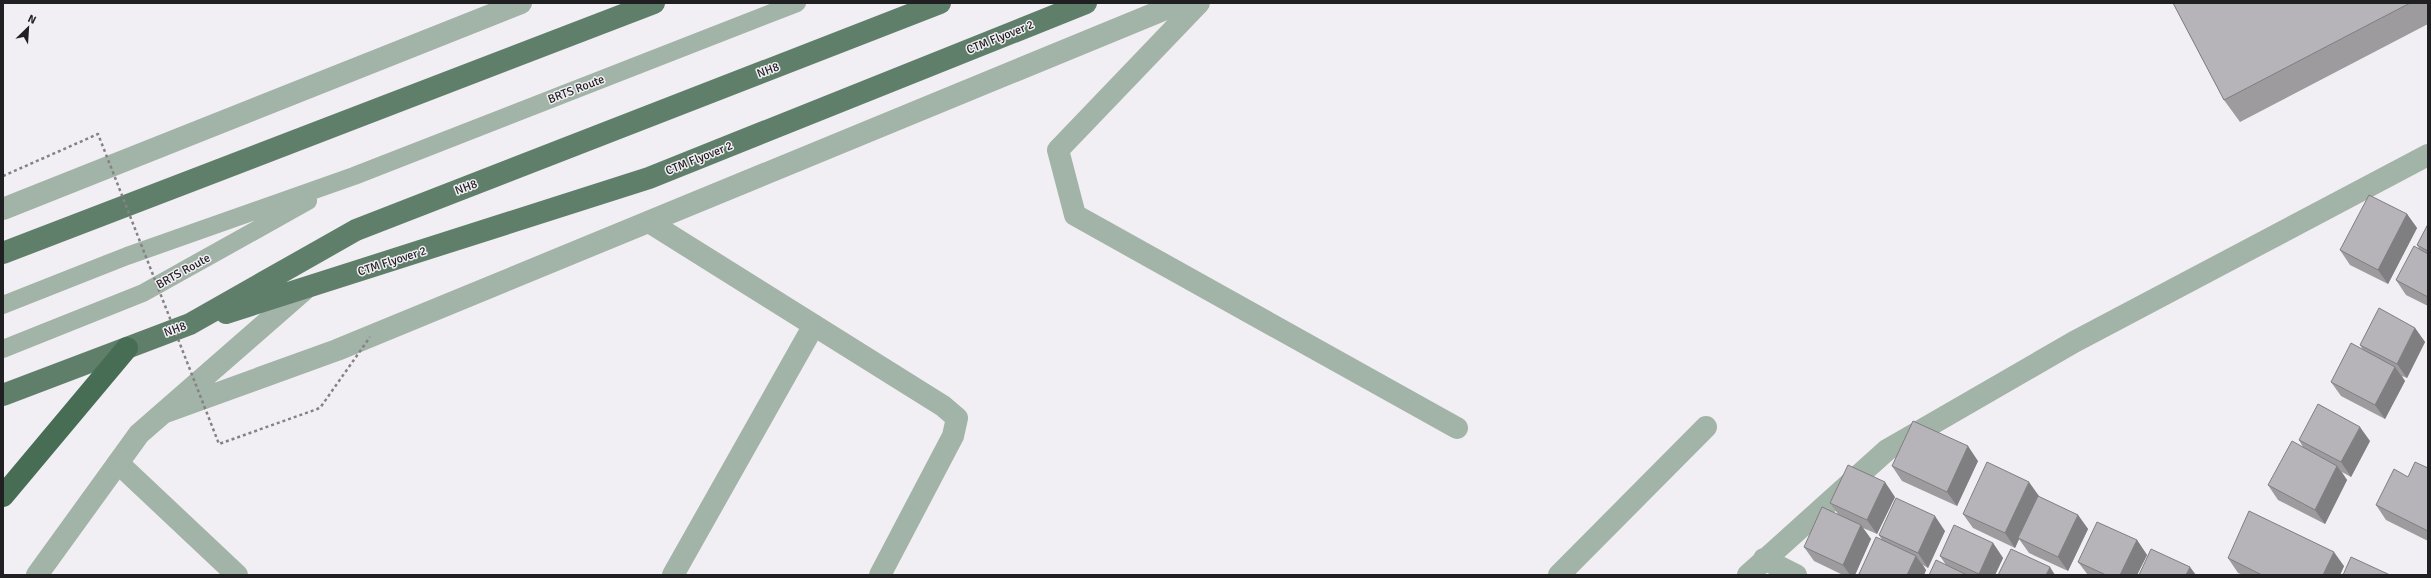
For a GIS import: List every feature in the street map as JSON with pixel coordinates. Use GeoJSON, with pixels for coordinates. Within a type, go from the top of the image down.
{"type":"FeatureCollection","features":[{"type":"Feature","properties":{"kind":"highway"},"geometry":{"type":"LineString","coordinates":[[3,496],[127,348]]}},
{"type":"Feature","properties":{"kind":"main road"},"geometry":{"type":"LineString","coordinates":[[3,253],[654,3]]}},
{"type":"Feature","properties":{"kind":"main road","name":"NH8"},"geometry":{"type":"LineString","coordinates":[[3,395],[190,324],[356,230],[940,3]]}},
{"type":"Feature","properties":{"kind":"main road","name":"CTM Flyover 2"},"geometry":{"type":"LineString","coordinates":[[190,324],[304,290],[649,178],[1086,3]]}},
{"type":"Feature","properties":{"kind":"street"},"geometry":{"type":"LineString","coordinates":[[3,209],[521,3]]}},
{"type":"Feature","properties":{"kind":"street"},"geometry":{"type":"LineString","coordinates":[[163,413],[370,337],[1180,3]]}},
{"type":"Feature","properties":{"kind":"street"},"geometry":{"type":"LineString","coordinates":[[1199,3],[1058,150],[1075,215],[1457,428]]}},
{"type":"Feature","properties":{"kind":"street"},"geometry":{"type":"LineString","coordinates":[[1748,575],[1887,450],[2074,342],[2428,155]]}},
{"type":"Feature","properties":{"kind":"street"},"geometry":{"type":"LineString","coordinates":[[649,222],[943,406],[957,418],[953,436],[880,575]]}},
{"type":"Feature","properties":{"kind":"street"},"geometry":{"type":"LineString","coordinates":[[37,575],[139,434],[304,290]]}},
{"type":"Feature","properties":{"kind":"street"},"geometry":{"type":"LineString","coordinates":[[673,575],[814,325]]}},
{"type":"Feature","properties":{"kind":"street"},"geometry":{"type":"LineString","coordinates":[[1559,575],[1706,427]]}},
{"type":"Feature","properties":{"kind":"street"},"geometry":{"type":"LineString","coordinates":[[118,463],[237,575]]}},
{"type":"Feature","properties":{"kind":"street"},"geometry":{"type":"LineString","coordinates":[[1764,559],[1796,575]]}},
{"type":"Feature","properties":{"kind":"lane","name":"BRTS Route"},"geometry":{"type":"LineString","coordinates":[[3,305],[127,256],[354,176],[797,3]]}},
{"type":"Feature","properties":{"kind":"lane","name":"BRTS Route"},"geometry":{"type":"LineString","coordinates":[[3,349],[143,293],[354,176]]}},
{"type":"Feature","properties":{"kind":"path"},"geometry":{"type":"LineString","coordinates":[[3,176],[98,134],[219,444],[320,408],[370,337]]}},
{"type":"Feature","properties":{"kind":"building"},"geometry":{"type":"Polygon","coordinates":[[[2173,3],[2410,3],[2224,100],[2173,3]]]}},
{"type":"Feature","properties":{"kind":"building"},"geometry":{"type":"Polygon","coordinates":[[[2369,195],[2407,214],[2378,270],[2340,250],[2369,195]]]}},
{"type":"Feature","properties":{"kind":"building"},"geometry":{"type":"Polygon","coordinates":[[[2428,224],[2428,251],[2417,245],[2428,224]]]}},
{"type":"Feature","properties":{"kind":"building"},"geometry":{"type":"Polygon","coordinates":[[[2414,246],[2428,254],[2428,297],[2396,280],[2414,246]]]}},
{"type":"Feature","properties":{"kind":"building"},"geometry":{"type":"Polygon","coordinates":[[[2379,308],[2415,328],[2397,364],[2360,345],[2379,308]]]}},
{"type":"Feature","properties":{"kind":"building"},"geometry":{"type":"Polygon","coordinates":[[[2351,343],[2395,367],[2375,405],[2331,382],[2351,343]]]}},
{"type":"Feature","properties":{"kind":"building"},"geometry":{"type":"Polygon","coordinates":[[[2318,404],[2360,427],[2341,462],[2299,440],[2318,404]]]}},
{"type":"Feature","properties":{"kind":"building"},"geometry":{"type":"Polygon","coordinates":[[[1913,421],[1968,446],[1947,492],[1892,466],[1913,421]]]}},
{"type":"Feature","properties":{"kind":"building"},"geometry":{"type":"Polygon","coordinates":[[[2292,441],[2337,466],[2315,510],[2268,485],[2292,441]]]}},
{"type":"Feature","properties":{"kind":"building"},"geometry":{"type":"Polygon","coordinates":[[[1987,462],[2029,482],[2005,533],[1963,514],[1987,462]]]}},
{"type":"Feature","properties":{"kind":"building"},"geometry":{"type":"Polygon","coordinates":[[[2415,462],[2428,468],[2428,531],[2376,505],[2394,469],[2408,477],[2415,462]]]}},
{"type":"Feature","properties":{"kind":"building"},"geometry":{"type":"Polygon","coordinates":[[[1848,465],[1885,482],[1867,520],[1830,503],[1848,465]]]}},
{"type":"Feature","properties":{"kind":"building"},"geometry":{"type":"Polygon","coordinates":[[[2038,496],[2078,515],[2058,557],[2018,538],[2038,496]]]}},
{"type":"Feature","properties":{"kind":"building"},"geometry":{"type":"Polygon","coordinates":[[[1896,498],[1935,516],[1918,553],[1879,535],[1896,498]]]}},
{"type":"Feature","properties":{"kind":"building"},"geometry":{"type":"Polygon","coordinates":[[[1822,507],[1861,525],[1843,565],[1804,547],[1822,507]]]}},
{"type":"Feature","properties":{"kind":"building"},"geometry":{"type":"Polygon","coordinates":[[[2249,511],[2334,552],[2323,575],[2262,575],[2228,558],[2249,511]]]}},
{"type":"Feature","properties":{"kind":"building"},"geometry":{"type":"Polygon","coordinates":[[[2097,522],[2137,540],[2120,575],[2106,575],[2078,562],[2097,522]]]}},
{"type":"Feature","properties":{"kind":"building"},"geometry":{"type":"Polygon","coordinates":[[[1954,525],[1993,543],[1979,574],[1940,556],[1954,525]]]}},
{"type":"Feature","properties":{"kind":"building"},"geometry":{"type":"Polygon","coordinates":[[[1876,537],[1916,556],[1907,575],[1859,574],[1876,537]]]}},
{"type":"Feature","properties":{"kind":"building"},"geometry":{"type":"Polygon","coordinates":[[[2011,549],[2050,567],[2046,575],[1998,575],[2011,549]]]}},
{"type":"Feature","properties":{"kind":"building"},"geometry":{"type":"Polygon","coordinates":[[[2151,549],[2190,567],[2186,575],[2139,575],[2151,549]]]}},
{"type":"Feature","properties":{"kind":"building"},"geometry":{"type":"Polygon","coordinates":[[[2351,557],[2390,575],[2343,575],[2351,557]]]}},
{"type":"Feature","properties":{"kind":"building"},"geometry":{"type":"Polygon","coordinates":[[[1936,560],[1967,575],[1929,575],[1936,560]]]}}]}
